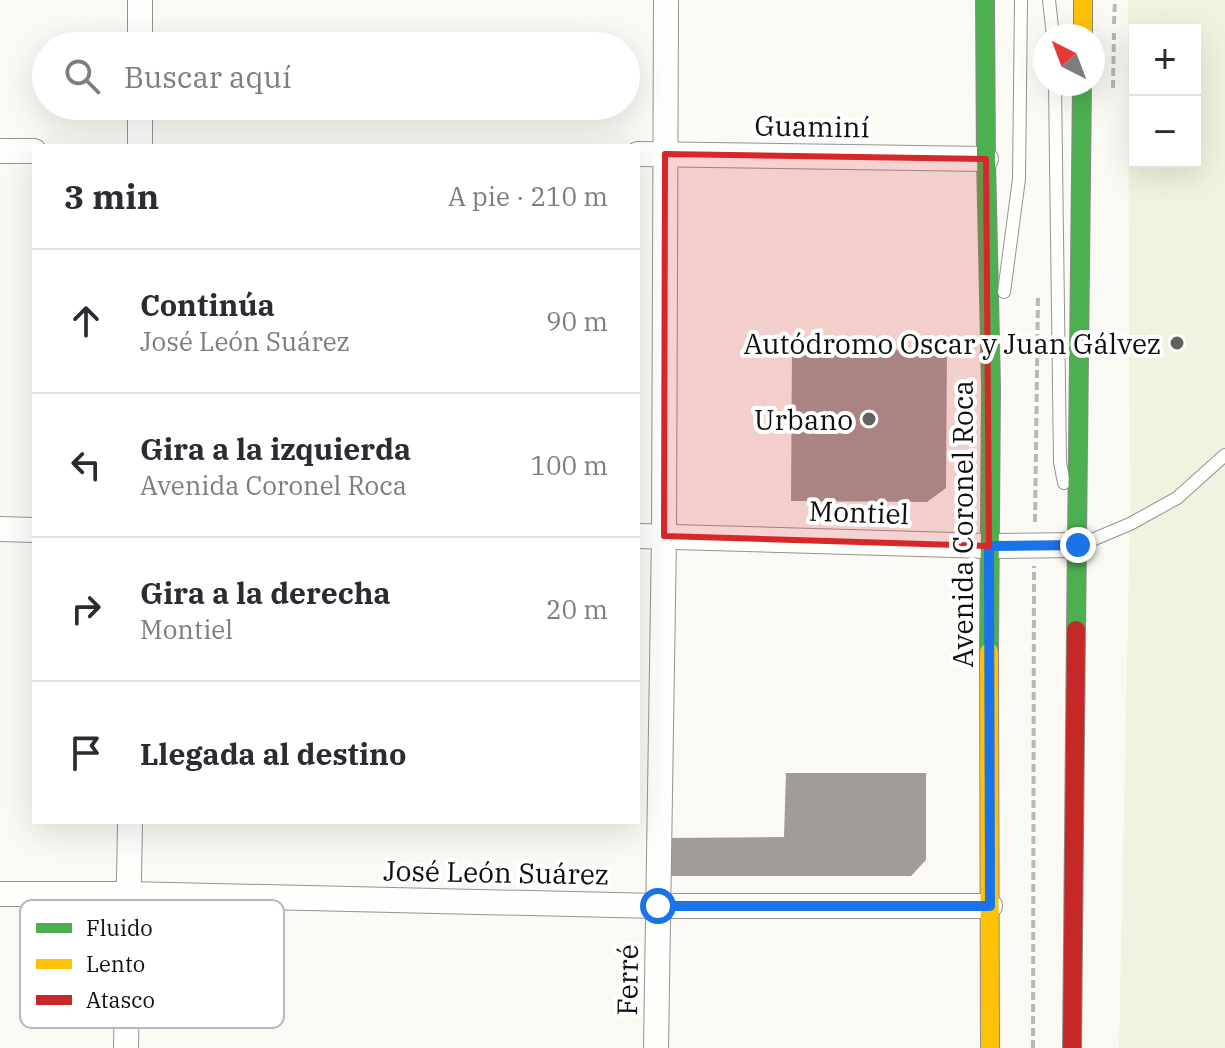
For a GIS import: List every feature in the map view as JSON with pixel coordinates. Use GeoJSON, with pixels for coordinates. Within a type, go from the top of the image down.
{"type":"FeatureCollection","features":[{"type":"Feature","properties":{"kind":"main road","name":"Avenida Coronel Roca"},"geometry":{"type":"LineString","coordinates":[[985,0],[991,387],[990,1048]]}},
{"type":"Feature","properties":{"kind":"main road"},"geometry":{"type":"LineString","coordinates":[[1083,0],[1083,24]]}},
{"type":"Feature","properties":{"kind":"main road"},"geometry":{"type":"LineString","coordinates":[[1072,1048],[1082,96]]}},
{"type":"Feature","properties":{"kind":"street"},"geometry":{"type":"LineString","coordinates":[[140,0],[140,32]]}},
{"type":"Feature","properties":{"kind":"street","name":"Ferré"},"geometry":{"type":"LineString","coordinates":[[656,1048],[664,536],[666,0]]}},
{"type":"Feature","properties":{"kind":"street"},"geometry":{"type":"LineString","coordinates":[[140,120],[140,144]]}},
{"type":"Feature","properties":{"kind":"street"},"geometry":{"type":"LineString","coordinates":[[0,151],[32,151]]}},
{"type":"Feature","properties":{"kind":"street","name":"Guaminí"},"geometry":{"type":"LineString","coordinates":[[640,154],[986,159]]}},
{"type":"Feature","properties":{"kind":"street"},"geometry":{"type":"LineString","coordinates":[[0,529],[32,530]]}},
{"type":"Feature","properties":{"kind":"street","name":"Montiel"},"geometry":{"type":"LineString","coordinates":[[640,536],[989,546],[1078,545]]}},
{"type":"Feature","properties":{"kind":"street"},"geometry":{"type":"LineString","coordinates":[[129,900],[130,824]]}},
{"type":"Feature","properties":{"kind":"street","name":"José León Suárez"},"geometry":{"type":"LineString","coordinates":[[0,894],[658,906],[990,906]]}},
{"type":"Feature","properties":{"kind":"street"},"geometry":{"type":"LineString","coordinates":[[126,1028],[126,1048]]}},
{"type":"Feature","properties":{"kind":"lane"},"geometry":{"type":"LineString","coordinates":[[991,387],[1019,179],[1021,0]]}},
{"type":"Feature","properties":{"kind":"lane"},"geometry":{"type":"LineString","coordinates":[[1049,0],[1052,24]]}},
{"type":"Feature","properties":{"kind":"lane"},"geometry":{"type":"LineString","coordinates":[[1055,96],[1060,462],[1078,545],[1130,524],[1177,498],[1225,455]]}},
{"type":"Feature","properties":{"kind":"highlighted area"},"geometry":{"type":"Polygon","coordinates":[[[665,154],[986,159],[989,546],[664,536],[665,154]]]}},
{"type":"Feature","properties":{"kind":"green space","name":"Autódromo Oscar y Juan Gálvez"},"geometry":{"type":"Polygon","coordinates":[[[1128,0],[1225,0],[1225,1048],[1119,1048],[1130,524],[1128,0]]]}},
{"type":"Feature","properties":{"kind":"building","name":"Urbano"},"geometry":{"type":"Polygon","coordinates":[[[792,349],[947,350],[946,488],[927,502],[791,501],[792,349]]]}},
{"type":"Feature","properties":{"kind":"building"},"geometry":{"type":"Polygon","coordinates":[[[786,773],[926,773],[926,860],[911,876],[668,876],[667,838],[784,837],[786,773]]]}},
{"type":"Feature","properties":{"kind":"traffic: fast"},"geometry":{"type":"LineString","coordinates":[[985,0],[991,387],[989,652]]}},
{"type":"Feature","properties":{"kind":"traffic: fast"},"geometry":{"type":"LineString","coordinates":[[1076,630],[1082,96]]}},
{"type":"Feature","properties":{"kind":"traffic: slow"},"geometry":{"type":"LineString","coordinates":[[1083,0],[1083,24]]}},
{"type":"Feature","properties":{"kind":"traffic: slow"},"geometry":{"type":"LineString","coordinates":[[989,652],[990,1048]]}},
{"type":"Feature","properties":{"kind":"traffic: jam"},"geometry":{"type":"LineString","coordinates":[[1072,1048],[1076,630]]}},
{"type":"Feature","properties":{"kind":"place","name":"Autódromo Oscar y Juan Gálvez"},"geometry":{"type":"Point","coordinates":[1177,343]}},
{"type":"Feature","properties":{"kind":"place","name":"Urbano"},"geometry":{"type":"Point","coordinates":[869,419]}},
{"type":"Feature","properties":{"kind":"route"},"geometry":{"type":"LineString","coordinates":[[658,906],[990,906],[989,546],[1078,545]]}}]}
